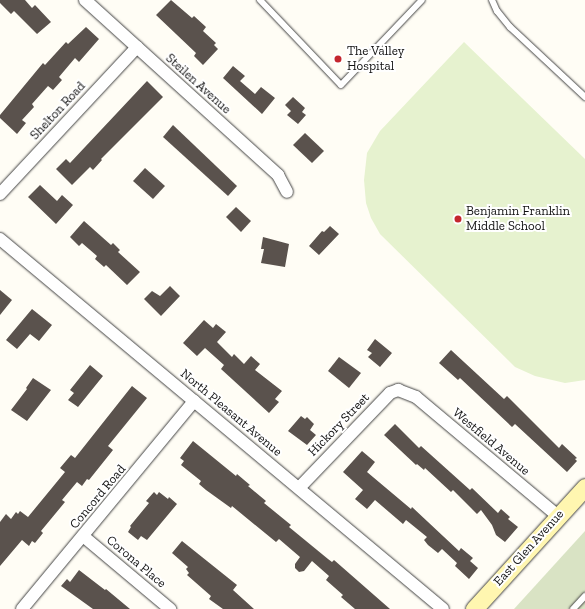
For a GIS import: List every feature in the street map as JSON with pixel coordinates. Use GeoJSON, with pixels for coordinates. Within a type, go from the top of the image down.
{"type":"FeatureCollection","features":[{"type":"Feature","properties":{"kind":"street","name":"Steilen Avenue"},"geometry":{"type":"LineString","coordinates":[[85,0],[278,175],[288,192]]}},
{"type":"Feature","properties":{"kind":"street","name":"Shelton Road"},"geometry":{"type":"LineString","coordinates":[[0,194],[137,47]]}},
{"type":"Feature","properties":{"kind":"street","name":"North Pleasant Avenue"},"geometry":{"type":"LineString","coordinates":[[0,238],[443,609]]}},
{"type":"Feature","properties":{"kind":"street","name":"Hickory Street"},"geometry":{"type":"LineString","coordinates":[[299,488],[390,393],[398,390],[404,391]]}},
{"type":"Feature","properties":{"kind":"street","name":"Westfield Avenue"},"geometry":{"type":"LineString","coordinates":[[404,391],[416,397],[558,516]]}},
{"type":"Feature","properties":{"kind":"street","name":"Concord Road"},"geometry":{"type":"LineString","coordinates":[[22,609],[194,401]]}},
{"type":"Feature","properties":{"kind":"street","name":"East Glen Avenue"},"geometry":{"type":"LineString","coordinates":[[474,609],[585,487]]}},
{"type":"Feature","properties":{"kind":"street","name":"Corona Place"},"geometry":{"type":"LineString","coordinates":[[83,536],[170,609]]}},
{"type":"Feature","properties":{"kind":"lane"},"geometry":{"type":"LineString","coordinates":[[260,0],[342,86],[422,0]]}},
{"type":"Feature","properties":{"kind":"lane"},"geometry":{"type":"LineString","coordinates":[[492,0],[497,11],[510,27],[585,97]]}},
{"type":"Feature","properties":{"kind":"lane"},"geometry":{"type":"LineString","coordinates":[[573,609],[585,597]]}},
{"type":"Feature","properties":{"kind":"green space","name":"Benjamin Franklin Middle School"},"geometry":{"type":"Polygon","coordinates":[[[464,42],[585,159],[585,380],[565,383],[535,376],[515,367],[380,234],[371,218],[366,203],[364,180],[367,153],[380,131],[464,42]]]}},
{"type":"Feature","properties":{"kind":"green space"},"geometry":{"type":"Polygon","coordinates":[[[585,531],[585,609],[514,609],[585,531]]]}},
{"type":"Feature","properties":{"kind":"building"},"geometry":{"type":"Polygon","coordinates":[[[0,0],[25,0],[32,8],[35,5],[51,22],[37,34],[14,11],[11,14],[0,3],[0,0]]]}},
{"type":"Feature","properties":{"kind":"building"},"geometry":{"type":"Polygon","coordinates":[[[171,0],[192,18],[194,16],[206,27],[203,31],[216,43],[214,45],[218,49],[203,65],[194,56],[196,53],[156,15],[171,0]]]}},
{"type":"Feature","properties":{"kind":"building"},"geometry":{"type":"Polygon","coordinates":[[[86,27],[99,39],[79,62],[75,58],[59,77],[62,80],[53,90],[48,86],[32,104],[34,107],[22,120],[26,123],[17,134],[0,118],[0,115],[43,63],[45,65],[66,42],[68,44],[86,27]]]}},
{"type":"Feature","properties":{"kind":"building"},"geometry":{"type":"Polygon","coordinates":[[[233,66],[245,76],[240,81],[255,94],[261,87],[275,98],[262,114],[223,78],[233,66]]]}},
{"type":"Feature","properties":{"kind":"building"},"geometry":{"type":"Polygon","coordinates":[[[147,81],[163,97],[101,159],[102,160],[93,170],[90,167],[72,185],[56,169],[66,159],[70,163],[147,81]]]}},
{"type":"Feature","properties":{"kind":"building"},"geometry":{"type":"Polygon","coordinates":[[[293,97],[305,108],[302,112],[306,115],[298,124],[287,115],[291,111],[285,105],[293,97]]]}},
{"type":"Feature","properties":{"kind":"building"},"geometry":{"type":"Polygon","coordinates":[[[173,125],[237,186],[228,196],[163,137],[173,125]]]}},
{"type":"Feature","properties":{"kind":"building"},"geometry":{"type":"Polygon","coordinates":[[[305,133],[324,151],[312,163],[293,145],[305,133]]]}},
{"type":"Feature","properties":{"kind":"building"},"geometry":{"type":"Polygon","coordinates":[[[145,168],[165,186],[153,199],[133,181],[145,168]]]}},
{"type":"Feature","properties":{"kind":"building"},"geometry":{"type":"Polygon","coordinates":[[[40,185],[57,201],[62,195],[73,205],[56,224],[28,197],[40,185]]]}},
{"type":"Feature","properties":{"kind":"building"},"geometry":{"type":"Polygon","coordinates":[[[236,207],[251,221],[241,232],[226,217],[236,207]]]}},
{"type":"Feature","properties":{"kind":"building"},"geometry":{"type":"Polygon","coordinates":[[[84,221],[111,245],[113,243],[120,250],[118,252],[140,272],[127,285],[106,265],[104,267],[95,259],[97,256],[82,243],[79,246],[70,237],[84,221]]]}},
{"type":"Feature","properties":{"kind":"building"},"geometry":{"type":"Polygon","coordinates":[[[330,226],[339,234],[319,255],[309,246],[322,231],[324,232],[330,226]]]}},
{"type":"Feature","properties":{"kind":"building"},"geometry":{"type":"Polygon","coordinates":[[[263,237],[289,244],[285,267],[261,263],[264,249],[261,249],[263,237]]]}},
{"type":"Feature","properties":{"kind":"building"},"geometry":{"type":"Polygon","coordinates":[[[170,286],[180,296],[161,316],[144,299],[152,291],[160,296],[170,286]]]}},
{"type":"Feature","properties":{"kind":"building"},"geometry":{"type":"Polygon","coordinates":[[[0,290],[12,300],[0,315],[0,290]]]}},
{"type":"Feature","properties":{"kind":"building"},"geometry":{"type":"Polygon","coordinates":[[[32,309],[52,325],[39,341],[30,334],[17,349],[6,340],[32,309]]]}},
{"type":"Feature","properties":{"kind":"building"},"geometry":{"type":"Polygon","coordinates":[[[204,320],[213,328],[216,324],[226,332],[217,342],[232,357],[234,354],[244,364],[251,356],[260,364],[255,370],[282,391],[275,399],[279,402],[269,413],[221,369],[224,365],[205,348],[197,356],[183,343],[204,320]]]}},
{"type":"Feature","properties":{"kind":"building"},"geometry":{"type":"Polygon","coordinates":[[[375,339],[392,353],[380,367],[368,357],[372,353],[367,350],[375,339]]]}},
{"type":"Feature","properties":{"kind":"building"},"geometry":{"type":"Polygon","coordinates":[[[451,350],[504,399],[507,396],[559,448],[562,444],[577,458],[575,459],[577,461],[567,472],[515,424],[512,427],[460,378],[458,380],[439,363],[451,350]]]}},
{"type":"Feature","properties":{"kind":"building"},"geometry":{"type":"Polygon","coordinates":[[[339,357],[361,373],[349,388],[328,371],[339,357]]]}},
{"type":"Feature","properties":{"kind":"building"},"geometry":{"type":"Polygon","coordinates":[[[90,365],[103,376],[78,407],[68,400],[74,393],[70,390],[90,365]]]}},
{"type":"Feature","properties":{"kind":"building"},"geometry":{"type":"Polygon","coordinates":[[[33,378],[51,390],[27,421],[11,410],[27,389],[26,388],[33,378]]]}},
{"type":"Feature","properties":{"kind":"building"},"geometry":{"type":"Polygon","coordinates":[[[132,386],[147,398],[108,446],[113,450],[89,480],[87,479],[82,486],[77,482],[62,500],[65,502],[41,531],[43,533],[35,543],[32,541],[29,546],[22,540],[0,566],[0,522],[6,514],[11,519],[16,512],[18,514],[20,511],[28,517],[65,472],[60,468],[71,455],[75,458],[132,386]]]}},
{"type":"Feature","properties":{"kind":"building"},"geometry":{"type":"Polygon","coordinates":[[[301,416],[305,419],[307,417],[314,424],[310,430],[316,435],[307,445],[288,431],[301,416]]]}},
{"type":"Feature","properties":{"kind":"building"},"geometry":{"type":"Polygon","coordinates":[[[395,424],[419,448],[421,446],[470,490],[472,488],[498,513],[501,509],[510,517],[508,519],[518,527],[505,542],[496,535],[492,525],[481,510],[477,514],[453,490],[451,492],[425,468],[424,470],[417,464],[416,465],[384,435],[395,424]]]}},
{"type":"Feature","properties":{"kind":"building"},"geometry":{"type":"Polygon","coordinates":[[[193,441],[236,476],[237,474],[250,485],[248,486],[266,501],[264,503],[291,525],[289,527],[332,562],[334,560],[390,609],[355,609],[341,597],[343,595],[326,580],[329,576],[312,561],[304,571],[299,572],[295,568],[295,564],[300,557],[279,539],[276,542],[232,506],[231,508],[206,490],[199,484],[201,481],[181,465],[184,461],[180,458],[193,441]]]}},
{"type":"Feature","properties":{"kind":"building"},"geometry":{"type":"Polygon","coordinates":[[[362,451],[375,462],[367,472],[411,509],[412,507],[459,551],[461,548],[473,558],[470,561],[478,568],[469,579],[455,566],[457,563],[442,549],[438,553],[428,545],[424,540],[427,537],[406,520],[403,524],[375,500],[367,509],[355,499],[363,490],[343,472],[362,451]]]}},
{"type":"Feature","properties":{"kind":"building"},"geometry":{"type":"Polygon","coordinates":[[[154,492],[157,495],[159,492],[168,499],[169,497],[177,504],[147,540],[141,536],[138,540],[128,532],[131,527],[130,526],[149,503],[146,501],[154,492]]]}},
{"type":"Feature","properties":{"kind":"building"},"geometry":{"type":"Polygon","coordinates":[[[182,541],[237,585],[233,590],[254,609],[223,609],[209,599],[211,596],[187,575],[189,573],[186,569],[188,567],[172,553],[182,541]]]}},
{"type":"Feature","properties":{"kind":"building"},"geometry":{"type":"Polygon","coordinates":[[[79,570],[105,590],[106,589],[130,609],[93,609],[61,586],[67,579],[70,582],[79,570]]]}},
{"type":"Feature","properties":{"kind":"place","name":"The Valley Hospital"},"geometry":{"type":"Point","coordinates":[338,59]}},
{"type":"Feature","properties":{"kind":"place","name":"Benjamin Franklin Middle School"},"geometry":{"type":"Point","coordinates":[458,219]}}]}
